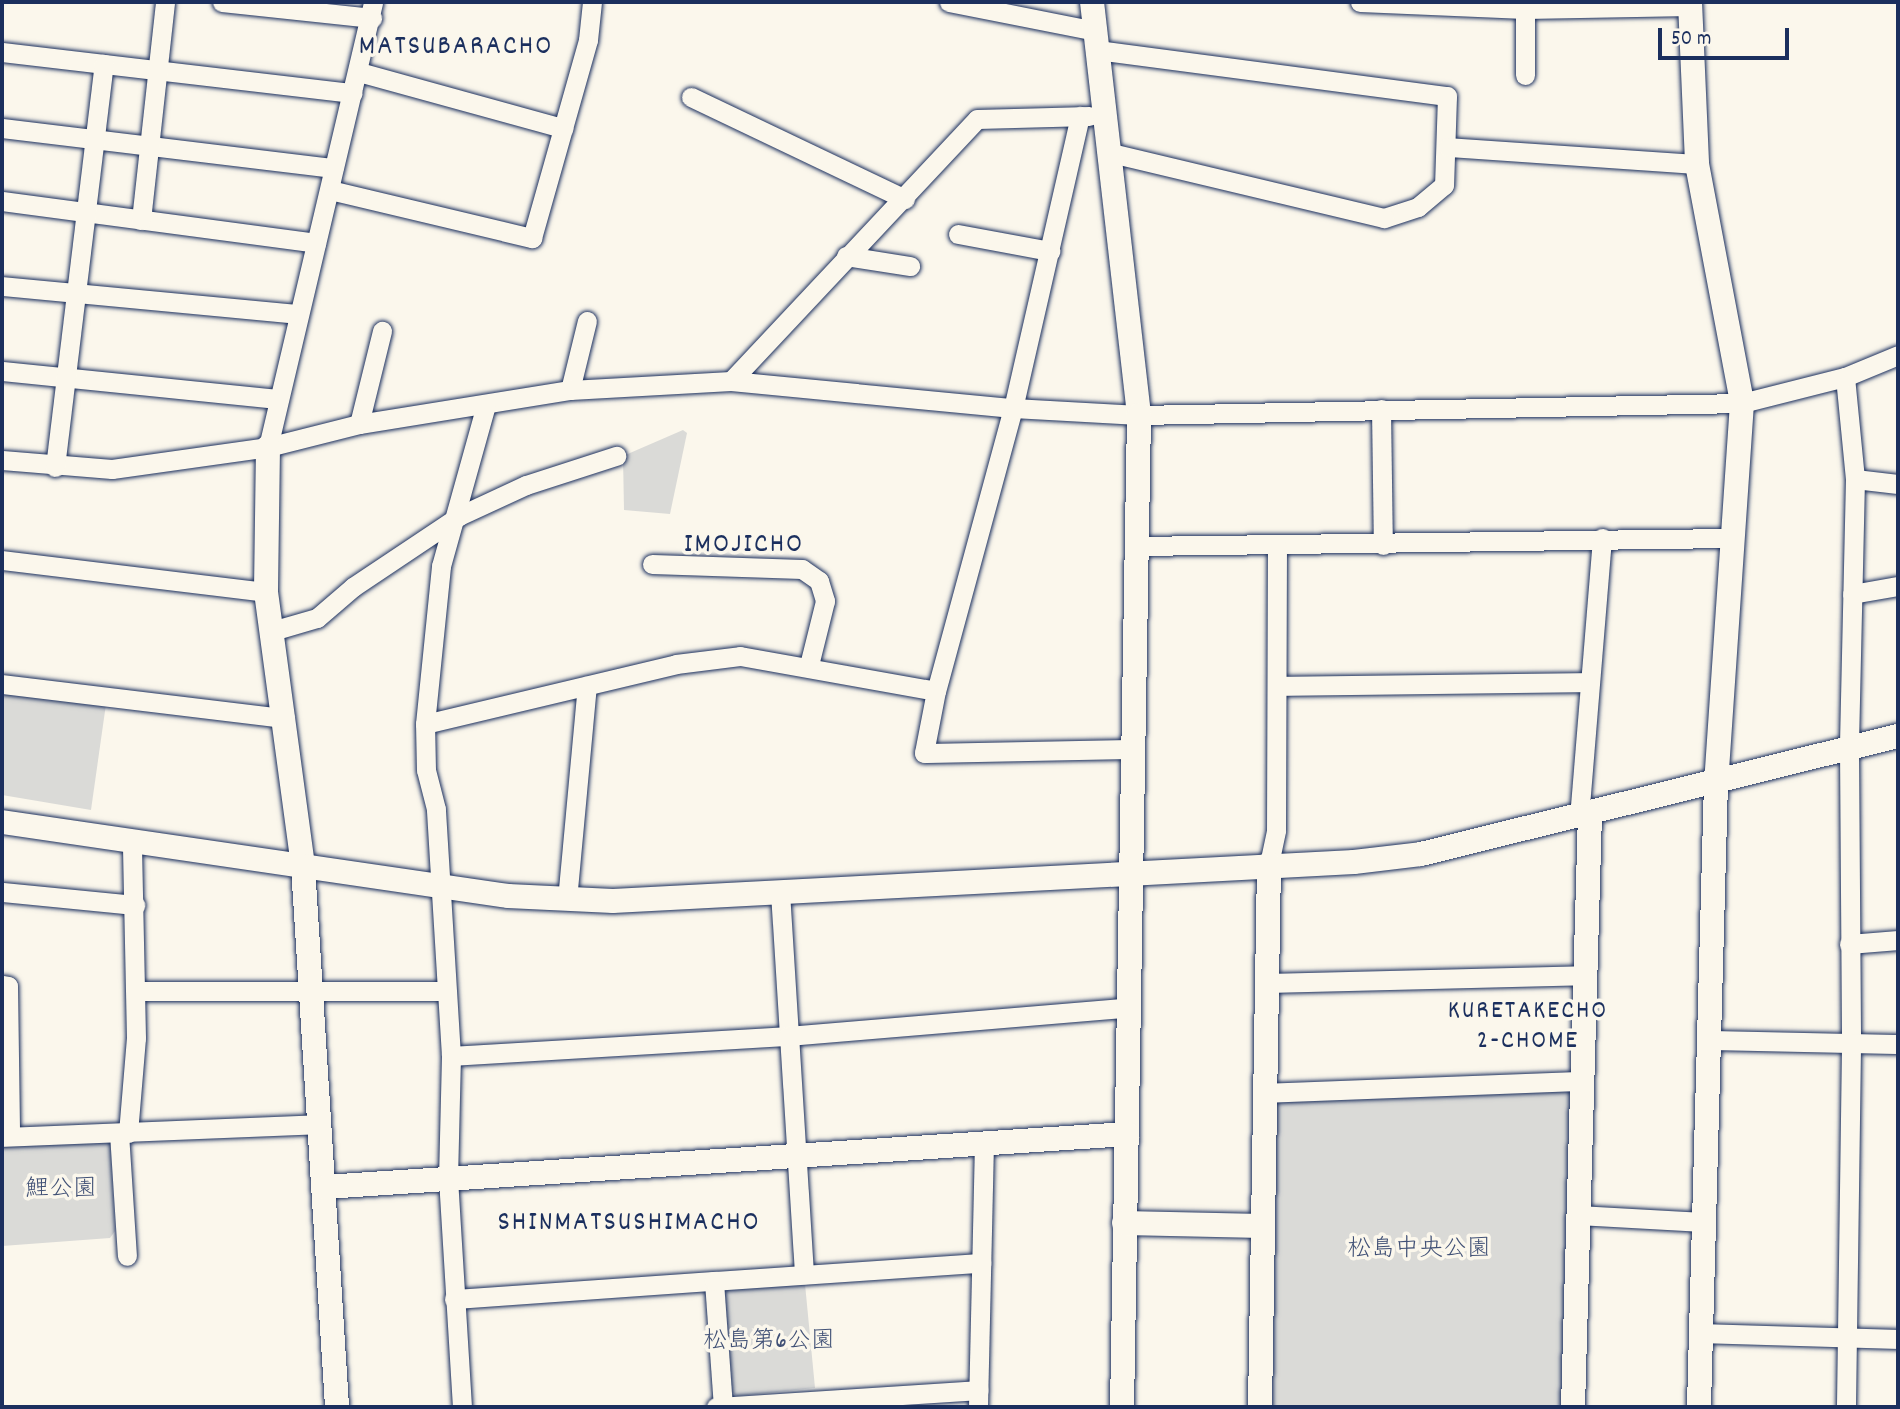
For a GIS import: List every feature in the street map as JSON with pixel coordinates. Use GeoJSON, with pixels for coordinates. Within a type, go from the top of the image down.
{"type":"FeatureCollection","features":[{"type":"Feature","properties":{"kind":"street"},"geometry":{"type":"LineString","coordinates":[[141,220],[165,2]]}},
{"type":"Feature","properties":{"kind":"street"},"geometry":{"type":"LineString","coordinates":[[222,2],[372,10],[330,190],[276,399],[268,447],[266,593],[303,866],[337,1407]]}},
{"type":"Feature","properties":{"kind":"street"},"geometry":{"type":"LineString","coordinates":[[330,190],[532,238],[588,40],[592,2]]}},
{"type":"Feature","properties":{"kind":"street"},"geometry":{"type":"LineString","coordinates":[[949,2],[1096,40],[1447,96],[1448,147],[1444,185],[1418,207],[1384,218],[1107,152]]}},
{"type":"Feature","properties":{"kind":"street"},"geometry":{"type":"LineString","coordinates":[[1092,2],[1096,40],[1092,116],[1050,251],[1013,408],[936,691],[924,753],[1132,749]]}},
{"type":"Feature","properties":{"kind":"street"},"geometry":{"type":"LineString","coordinates":[[1360,2],[1525,9],[1575,5],[1690,4],[1697,164],[1742,403],[1716,782],[1699,1407]]}},
{"type":"Feature","properties":{"kind":"street"},"geometry":{"type":"LineString","coordinates":[[1525,9],[1525,75]]}},
{"type":"Feature","properties":{"kind":"street"},"geometry":{"type":"LineString","coordinates":[[2,52],[353,93]]}},
{"type":"Feature","properties":{"kind":"street"},"geometry":{"type":"LineString","coordinates":[[55,467],[68,378],[93,138],[104,64]]}},
{"type":"Feature","properties":{"kind":"street"},"geometry":{"type":"LineString","coordinates":[[359,72],[563,128]]}},
{"type":"Feature","properties":{"kind":"street"},"geometry":{"type":"LineString","coordinates":[[691,97],[905,199]]}},
{"type":"Feature","properties":{"kind":"street"},"geometry":{"type":"LineString","coordinates":[[1092,116],[1107,152],[1139,415],[1129,871],[1131,1007],[1124,1223],[1122,1407]]}},
{"type":"Feature","properties":{"kind":"street"},"geometry":{"type":"LineString","coordinates":[[731,381],[846,256],[905,199],[977,119],[1092,116]]}},
{"type":"Feature","properties":{"kind":"street"},"geometry":{"type":"LineString","coordinates":[[2,128],[334,168]]}},
{"type":"Feature","properties":{"kind":"street"},"geometry":{"type":"LineString","coordinates":[[1448,147],[1697,164]]}},
{"type":"Feature","properties":{"kind":"street"},"geometry":{"type":"LineString","coordinates":[[2,201],[316,243]]}},
{"type":"Feature","properties":{"kind":"street"},"geometry":{"type":"LineString","coordinates":[[958,234],[1050,251]]}},
{"type":"Feature","properties":{"kind":"street"},"geometry":{"type":"LineString","coordinates":[[846,256],[910,266]]}},
{"type":"Feature","properties":{"kind":"street"},"geometry":{"type":"LineString","coordinates":[[2,286],[299,314]]}},
{"type":"Feature","properties":{"kind":"street"},"geometry":{"type":"LineString","coordinates":[[570,390],[587,321]]}},
{"type":"Feature","properties":{"kind":"street"},"geometry":{"type":"LineString","coordinates":[[359,424],[382,331]]}},
{"type":"Feature","properties":{"kind":"street"},"geometry":{"type":"LineString","coordinates":[[2,460],[55,467],[111,469],[268,447],[359,424],[570,390],[731,381],[1013,408],[1139,415],[1742,403],[1845,376],[1898,355]]}},
{"type":"Feature","properties":{"kind":"street"},"geometry":{"type":"LineString","coordinates":[[2,371],[276,399]]}},
{"type":"Feature","properties":{"kind":"street"},"geometry":{"type":"LineString","coordinates":[[1845,376],[1855,479],[1849,748],[1850,1336],[1846,1407]]}},
{"type":"Feature","properties":{"kind":"street"},"geometry":{"type":"LineString","coordinates":[[462,1407],[448,1178],[451,1056],[436,809],[426,769],[425,724],[441,566],[459,516],[486,405]]}},
{"type":"Feature","properties":{"kind":"street"},"geometry":{"type":"LineString","coordinates":[[1381,409],[1383,545]]}},
{"type":"Feature","properties":{"kind":"street"},"geometry":{"type":"LineString","coordinates":[[272,631],[317,618],[353,587],[459,516],[526,485],[616,456]]}},
{"type":"Feature","properties":{"kind":"street"},"geometry":{"type":"LineString","coordinates":[[1855,479],[1898,484]]}},
{"type":"Feature","properties":{"kind":"street"},"geometry":{"type":"LineString","coordinates":[[1135,546],[1277,547],[1602,538],[1734,538]]}},
{"type":"Feature","properties":{"kind":"street"},"geometry":{"type":"LineString","coordinates":[[1573,1407],[1582,1081],[1587,682],[1602,538]]}},
{"type":"Feature","properties":{"kind":"street"},"geometry":{"type":"LineString","coordinates":[[1260,1407],[1269,864],[1276,830],[1279,686],[1277,547]]}},
{"type":"Feature","properties":{"kind":"street"},"geometry":{"type":"LineString","coordinates":[[2,560],[266,593]]}},
{"type":"Feature","properties":{"kind":"street"},"geometry":{"type":"LineString","coordinates":[[652,564],[802,569],[819,581],[825,601],[809,666]]}},
{"type":"Feature","properties":{"kind":"street"},"geometry":{"type":"LineString","coordinates":[[1852,594],[1898,586]]}},
{"type":"Feature","properties":{"kind":"street"},"geometry":{"type":"LineString","coordinates":[[425,724],[676,664],[740,656],[809,666],[936,691]]}},
{"type":"Feature","properties":{"kind":"street"},"geometry":{"type":"LineString","coordinates":[[1279,686],[1587,682]]}},
{"type":"Feature","properties":{"kind":"street"},"geometry":{"type":"LineString","coordinates":[[2,684],[285,718]]}},
{"type":"Feature","properties":{"kind":"street"},"geometry":{"type":"LineString","coordinates":[[567,900],[587,686]]}},
{"type":"Feature","properties":{"kind":"street"},"geometry":{"type":"LineString","coordinates":[[2,822],[441,886],[567,900],[780,892],[1129,871],[1354,862],[1420,854],[1585,816],[1898,736]]}},
{"type":"Feature","properties":{"kind":"street"},"geometry":{"type":"LineString","coordinates":[[127,1256],[123,1133],[136,991],[132,841]]}},
{"type":"Feature","properties":{"kind":"street"},"geometry":{"type":"LineString","coordinates":[[2,892],[135,905]]}},
{"type":"Feature","properties":{"kind":"street"},"geometry":{"type":"LineString","coordinates":[[780,892],[804,1274]]}},
{"type":"Feature","properties":{"kind":"street"},"geometry":{"type":"LineString","coordinates":[[1850,944],[1898,940]]}},
{"type":"Feature","properties":{"kind":"street"},"geometry":{"type":"LineString","coordinates":[[1266,983],[1584,975]]}},
{"type":"Feature","properties":{"kind":"street"},"geometry":{"type":"LineString","coordinates":[[2,985],[8,986],[6,1137],[320,1124]]}},
{"type":"Feature","properties":{"kind":"street"},"geometry":{"type":"LineString","coordinates":[[136,991],[446,991]]}},
{"type":"Feature","properties":{"kind":"street"},"geometry":{"type":"LineString","coordinates":[[451,1056],[788,1036],[1131,1007]]}},
{"type":"Feature","properties":{"kind":"street"},"geometry":{"type":"LineString","coordinates":[[1709,1040],[1851,1046],[1898,1044]]}},
{"type":"Feature","properties":{"kind":"street"},"geometry":{"type":"LineString","coordinates":[[1264,1093],[1582,1081]]}},
{"type":"Feature","properties":{"kind":"street"},"geometry":{"type":"LineString","coordinates":[[325,1187],[1127,1134]]}},
{"type":"Feature","properties":{"kind":"street"},"geometry":{"type":"LineString","coordinates":[[716,1407],[978,1399],[984,1143]]}},
{"type":"Feature","properties":{"kind":"street"},"geometry":{"type":"LineString","coordinates":[[1578,1215],[1703,1222]]}},
{"type":"Feature","properties":{"kind":"street"},"geometry":{"type":"LineString","coordinates":[[1124,1223],[1262,1226]]}},
{"type":"Feature","properties":{"kind":"street"},"geometry":{"type":"LineString","coordinates":[[454,1299],[981,1263]]}},
{"type":"Feature","properties":{"kind":"street"},"geometry":{"type":"LineString","coordinates":[[714,1281],[723,1407]]}},
{"type":"Feature","properties":{"kind":"street"},"geometry":{"type":"LineString","coordinates":[[1700,1333],[1898,1339]]}},
{"type":"Feature","properties":{"kind":"green space"},"geometry":{"type":"Polygon","coordinates":[[[683,430],[687,433],[670,514],[624,510],[623,456],[683,430]]]}},
{"type":"Feature","properties":{"kind":"green space"},"geometry":{"type":"Polygon","coordinates":[[[2,690],[106,704],[91,810],[2,795],[2,690]]]}},
{"type":"Feature","properties":{"kind":"green space","name":"松島中央公園"},"geometry":{"type":"Polygon","coordinates":[[[1563,1088],[1571,1094],[1563,1407],[1270,1407],[1273,1106],[1282,1099],[1563,1088]]]}},
{"type":"Feature","properties":{"kind":"green space","name":"鯉公園"},"geometry":{"type":"Polygon","coordinates":[[[110,1142],[115,1231],[110,1238],[2,1246],[2,1144],[110,1142]]]}},
{"type":"Feature","properties":{"kind":"green space","name":"松島第6公園"},"geometry":{"type":"Polygon","coordinates":[[[805,1284],[815,1388],[737,1396],[730,1390],[723,1297],[728,1290],[805,1284]]]}},
{"type":"Feature","properties":{"kind":"district","name":"MATSUBARACHO"},"geometry":{"type":"Point","coordinates":[456,48]}},
{"type":"Feature","properties":{"kind":"district","name":"IMOJICHO"},"geometry":{"type":"Point","coordinates":[744,546]}},
{"type":"Feature","properties":{"kind":"district","name":"KURETAKECHO 2-CHOME"},"geometry":{"type":"Point","coordinates":[1528,1027]}},
{"type":"Feature","properties":{"kind":"district","name":"SHINMATSUSHIMACHO"},"geometry":{"type":"Point","coordinates":[629,1224]}}]}
